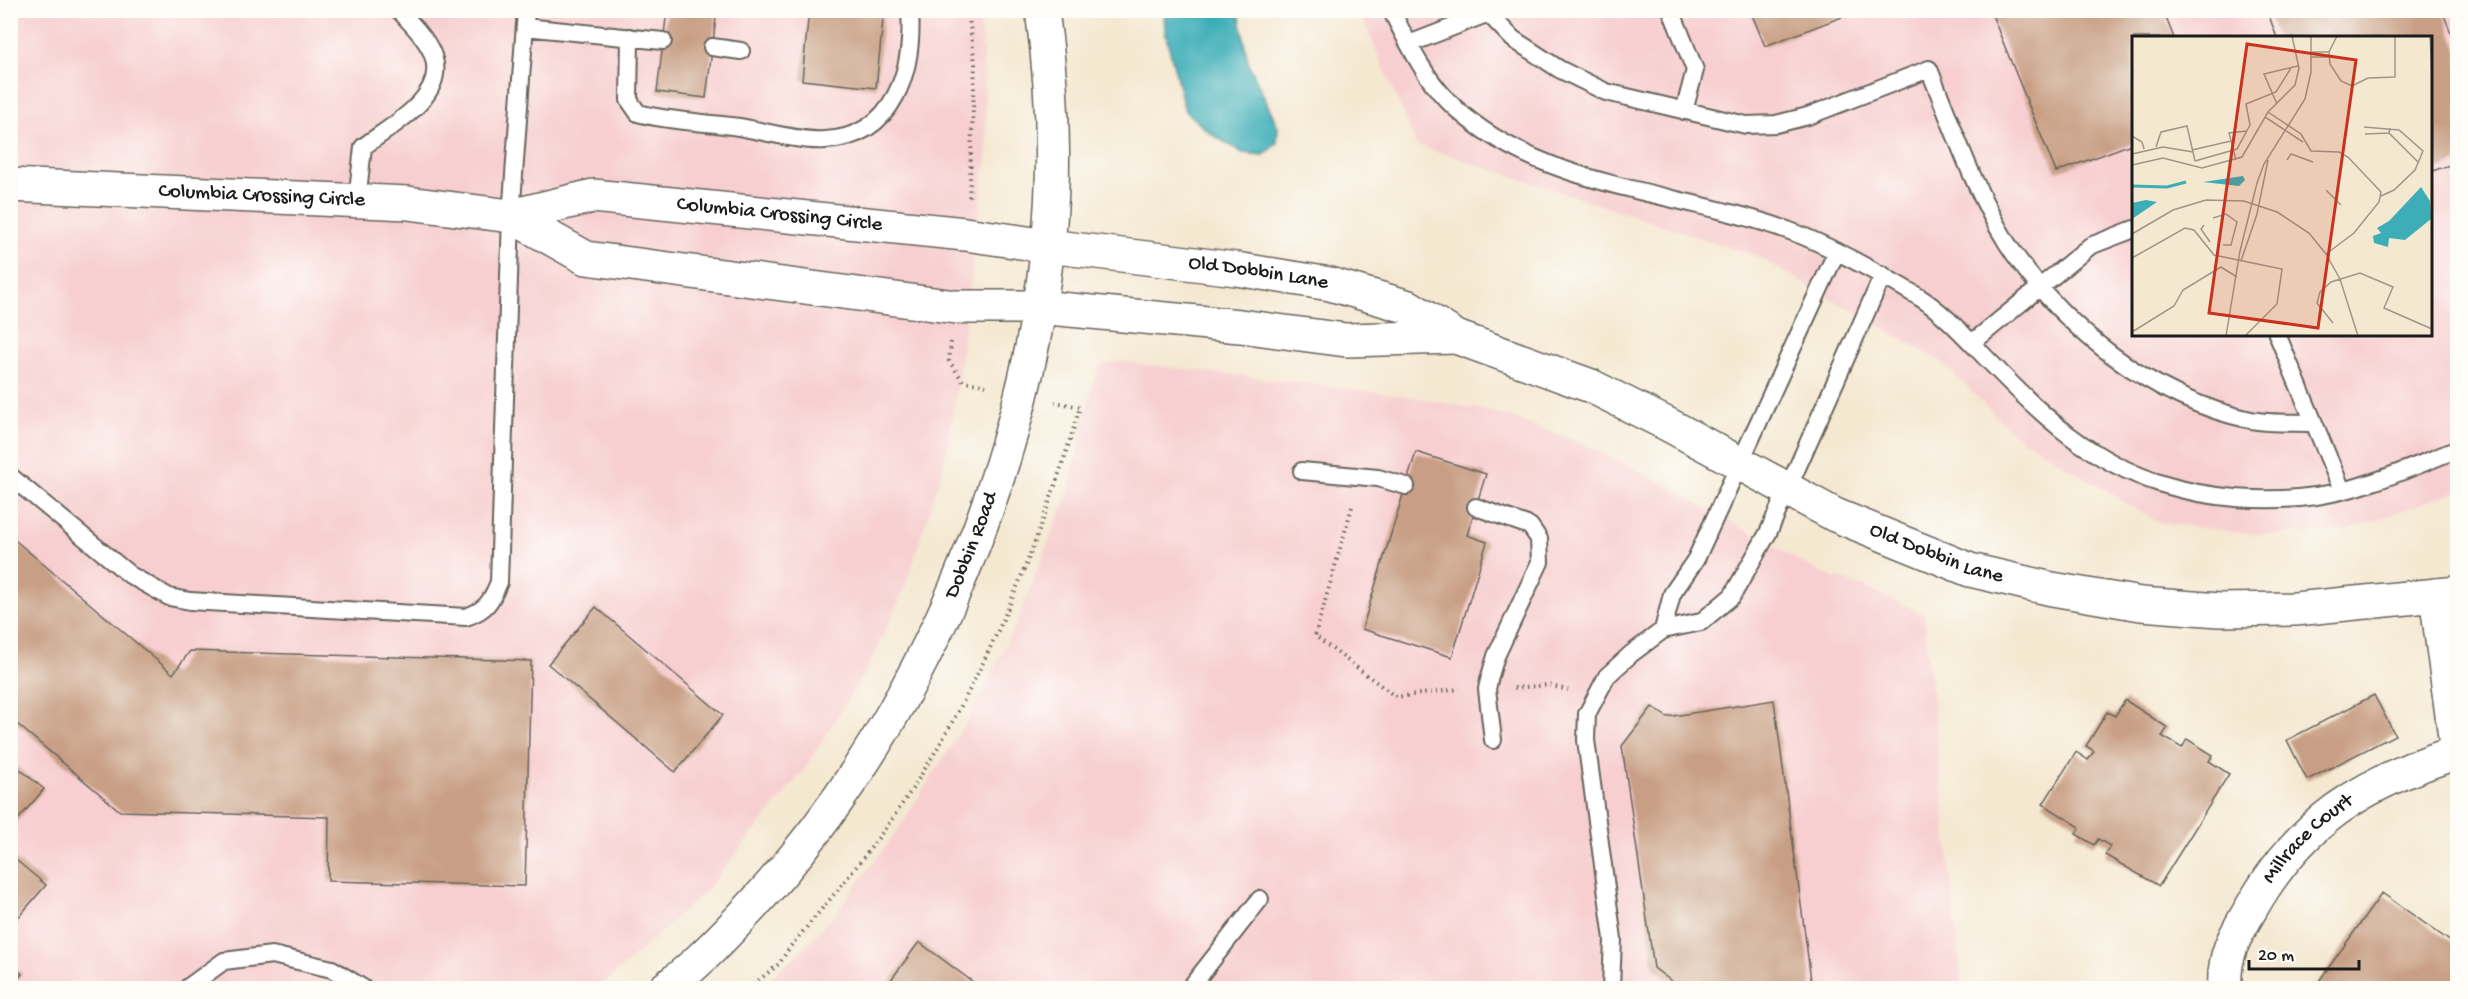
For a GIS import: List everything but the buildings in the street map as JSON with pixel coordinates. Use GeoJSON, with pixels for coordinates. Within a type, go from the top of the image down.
{"type":"FeatureCollection","features":[{"type":"Feature","properties":{"kind":"street","name":"Dobbin Road"},"geometry":{"type":"LineString","coordinates":[[679,985],[787,867],[842,796],[910,686],[949,601],[998,482],[1021,394],[1048,246],[1053,174],[1047,48],[1042,10]]}},
{"type":"Feature","properties":{"kind":"street","name":"Columbia Crossing Circle"},"geometry":{"type":"LineString","coordinates":[[10,185],[408,203],[512,216],[593,195],[965,234],[1048,246]]}},
{"type":"Feature","properties":{"kind":"street","name":"Columbia Crossing Circle"},"geometry":{"type":"LineString","coordinates":[[512,216],[586,258],[956,306],[1038,307]]}},
{"type":"Feature","properties":{"kind":"street","name":"Old Dobbin Lane"},"geometry":{"type":"LineString","coordinates":[[1048,246],[1236,269],[1330,284],[1409,307],[1456,337],[1591,386],[1835,515],[1970,570],[2052,589],[2141,604],[2219,610],[2295,609],[2447,594]]}},
{"type":"Feature","properties":{"kind":"street","name":"Old Dobbin Lane"},"geometry":{"type":"LineString","coordinates":[[1038,307],[1240,326],[1346,340],[1456,337]]}},
{"type":"Feature","properties":{"kind":"street","name":"Millrace Court"},"geometry":{"type":"LineString","coordinates":[[2225,988],[2223,967],[2236,934],[2258,894],[2318,822],[2397,773],[2457,752],[2447,594]]}},
{"type":"Feature","properties":{"kind":"lane"},"geometry":{"type":"LineString","coordinates":[[357,201],[363,147],[422,100],[435,74],[434,59],[427,44],[399,10]]}},
{"type":"Feature","properties":{"kind":"lane"},"geometry":{"type":"LineString","coordinates":[[630,37],[629,100],[638,113],[825,141],[857,133],[880,120],[896,99],[903,78],[911,25],[910,10]]}},
{"type":"Feature","properties":{"kind":"lane"},"geometry":{"type":"LineString","coordinates":[[1391,10],[1409,44],[1446,99],[1479,126],[1516,148],[1565,170],[1802,236],[1882,275],[1923,300],[1972,343],[2054,426],[2086,448],[2162,484],[2202,494],[2256,498],[2317,496],[2387,477],[2457,449]]}},
{"type":"Feature","properties":{"kind":"lane"},"geometry":{"type":"LineString","coordinates":[[1671,10],[1695,70],[1684,111]]}},
{"type":"Feature","properties":{"kind":"lane"},"geometry":{"type":"LineString","coordinates":[[1409,44],[1489,12],[1513,39],[1558,69],[1606,92],[1746,125],[1776,124],[1808,116],[1929,69],[1987,205],[2008,243],[2076,325],[2144,378],[2202,406],[2253,421],[2314,423]]}},
{"type":"Feature","properties":{"kind":"lane"},"geometry":{"type":"LineString","coordinates":[[10,476],[130,575],[169,597],[190,601],[466,617],[483,611],[492,600],[499,582],[512,216],[526,19],[663,41]]}},
{"type":"Feature","properties":{"kind":"lane"},"geometry":{"type":"LineString","coordinates":[[712,47],[741,51]]}},
{"type":"Feature","properties":{"kind":"lane"},"geometry":{"type":"LineString","coordinates":[[1972,343],[2090,246],[2132,229]]}},
{"type":"Feature","properties":{"kind":"lane"},"geometry":{"type":"LineString","coordinates":[[1663,630],[1672,594],[1696,559],[1836,253]]}},
{"type":"Feature","properties":{"kind":"lane"},"geometry":{"type":"LineString","coordinates":[[1611,988],[1613,939],[1586,740],[1587,714],[1607,676],[1631,654],[1663,630],[1701,622],[1732,596],[1758,553],[1788,491],[1882,275]]}},
{"type":"Feature","properties":{"kind":"lane"},"geometry":{"type":"LineString","coordinates":[[2278,336],[2342,490]]}},
{"type":"Feature","properties":{"kind":"lane"},"geometry":{"type":"LineString","coordinates":[[1302,471],[1378,478],[1406,486]]}},
{"type":"Feature","properties":{"kind":"lane"},"geometry":{"type":"LineString","coordinates":[[1476,507],[1530,526],[1539,539],[1540,562],[1496,656],[1487,689],[1493,740]]}},
{"type":"Feature","properties":{"kind":"lane"},"geometry":{"type":"LineString","coordinates":[[1190,988],[1260,899]]}},
{"type":"Feature","properties":{"kind":"lane"},"geometry":{"type":"LineString","coordinates":[[187,988],[224,961],[272,955],[332,969],[363,988]]}},
{"type":"Feature","properties":{"kind":"path"},"geometry":{"type":"LineString","coordinates":[[968,10],[975,64],[972,180]]}},
{"type":"Feature","properties":{"kind":"path"},"geometry":{"type":"LineString","coordinates":[[949,361],[963,381]]}},
{"type":"Feature","properties":{"kind":"path"},"geometry":{"type":"LineString","coordinates":[[749,988],[779,964],[790,947],[879,837],[973,683],[1011,603],[1045,517],[1080,407]]}},
{"type":"Feature","properties":{"kind":"path"},"geometry":{"type":"LineString","coordinates":[[1352,507],[1315,636],[1396,697],[1469,688]]}},
{"type":"Feature","properties":{"kind":"path"},"geometry":{"type":"LineString","coordinates":[[1504,689],[1548,685],[1570,691]]}},
{"type":"Feature","properties":{"kind":"shaded area"},"geometry":{"type":"Polygon","coordinates":[[[10,11],[978,11],[984,56],[987,155],[955,401],[943,467],[905,588],[869,666],[804,770],[707,890],[599,988],[11,988],[10,11]]]}},
{"type":"Feature","properties":{"kind":"shaded area"},"geometry":{"type":"Polygon","coordinates":[[[1359,11],[2457,11],[2457,491],[2344,531],[2260,535],[2157,522],[2014,434],[1941,361],[1756,256],[1417,145],[1359,11]]]}},
{"type":"Feature","properties":{"kind":"shaded area"},"geometry":{"type":"Polygon","coordinates":[[[1117,361],[1400,395],[1493,412],[1567,437],[1641,471],[1821,573],[1864,587],[1924,614],[1962,988],[760,988],[798,954],[833,916],[898,830],[970,716],[1016,624],[1067,496],[1094,378],[1101,365],[1117,361]]]}},
{"type":"Feature","properties":{"kind":"water"},"geometry":{"type":"Polygon","coordinates":[[[1164,11],[1239,11],[1248,62],[1278,127],[1277,143],[1264,155],[1243,153],[1211,134],[1185,111],[1165,31],[1164,11]]]}}]}
